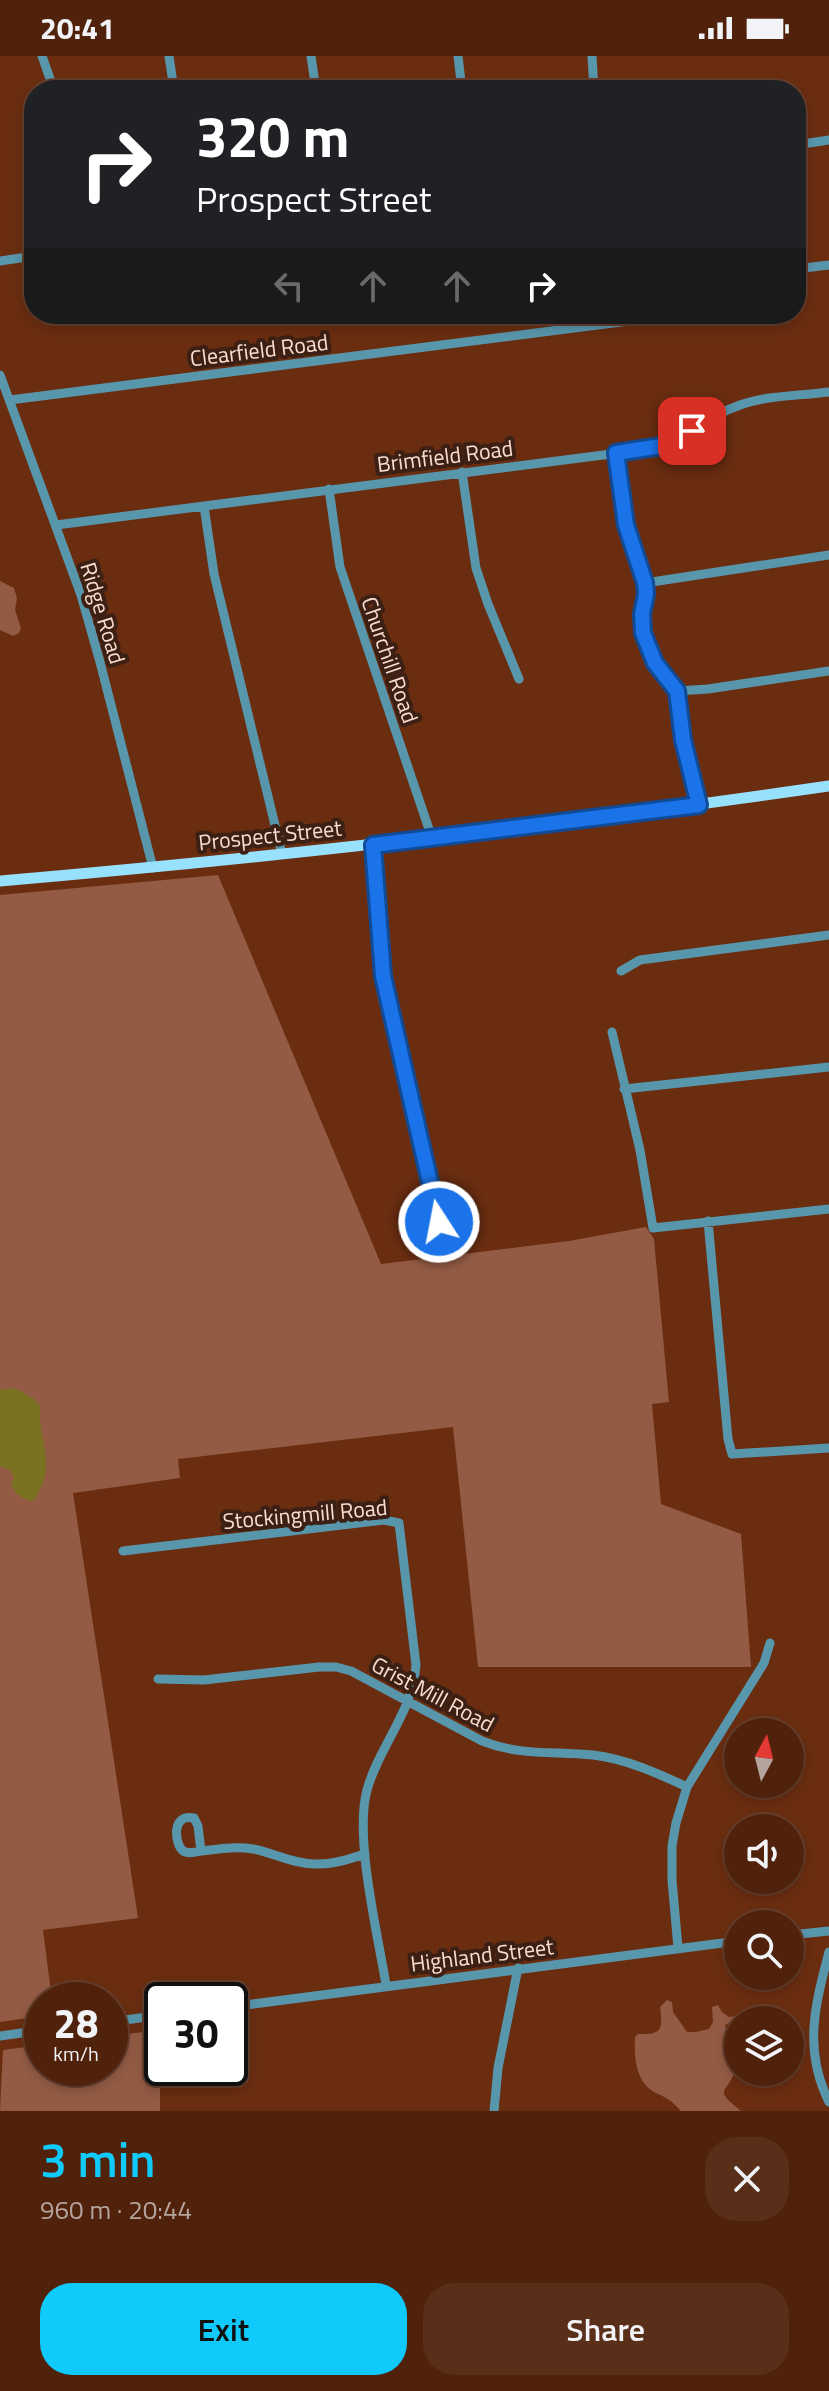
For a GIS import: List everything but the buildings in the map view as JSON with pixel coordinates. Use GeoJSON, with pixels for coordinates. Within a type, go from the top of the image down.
{"type":"FeatureCollection","features":[{"type":"Feature","properties":{"kind":"main road","name":"Prospect Street"},"geometry":{"type":"LineString","coordinates":[[0,881],[373,845],[829,786]]}},
{"type":"Feature","properties":{"kind":"street"},"geometry":{"type":"LineString","coordinates":[[42,56],[50,80]]}},
{"type":"Feature","properties":{"kind":"street"},"geometry":{"type":"LineString","coordinates":[[169,56],[173,80]]}},
{"type":"Feature","properties":{"kind":"street"},"geometry":{"type":"LineString","coordinates":[[311,56],[315,80]]}},
{"type":"Feature","properties":{"kind":"street"},"geometry":{"type":"LineString","coordinates":[[458,56],[461,80]]}},
{"type":"Feature","properties":{"kind":"street"},"geometry":{"type":"LineString","coordinates":[[592,56],[593,80]]}},
{"type":"Feature","properties":{"kind":"street"},"geometry":{"type":"LineString","coordinates":[[806,143],[829,140]]}},
{"type":"Feature","properties":{"kind":"street"},"geometry":{"type":"LineString","coordinates":[[0,261],[24,257]]}},
{"type":"Feature","properties":{"kind":"street"},"geometry":{"type":"LineString","coordinates":[[806,268],[829,265]]}},
{"type":"Feature","properties":{"kind":"street","name":"Clearfield Road"},"geometry":{"type":"LineString","coordinates":[[10,400],[605,324]]}},
{"type":"Feature","properties":{"kind":"street","name":"Ridge Road"},"geometry":{"type":"LineString","coordinates":[[0,375],[92,631],[153,868]]}},
{"type":"Feature","properties":{"kind":"street","name":"Brimfield Road"},"geometry":{"type":"LineString","coordinates":[[56,525],[650,449],[671,443],[737,406],[759,400],[829,392]]}},
{"type":"Feature","properties":{"kind":"street"},"geometry":{"type":"LineString","coordinates":[[616,453],[626,525],[645,583],[642,625],[646,643],[655,663],[677,691],[683,740],[699,805]]}},
{"type":"Feature","properties":{"kind":"street"},"geometry":{"type":"LineString","coordinates":[[462,472],[476,568],[519,679]]}},
{"type":"Feature","properties":{"kind":"street","name":"Churchill Road"},"geometry":{"type":"LineString","coordinates":[[329,489],[340,567],[432,838]]}},
{"type":"Feature","properties":{"kind":"street"},"geometry":{"type":"LineString","coordinates":[[204,506],[216,586],[282,854]]}},
{"type":"Feature","properties":{"kind":"street"},"geometry":{"type":"LineString","coordinates":[[645,583],[829,555]]}},
{"type":"Feature","properties":{"kind":"street"},"geometry":{"type":"LineString","coordinates":[[677,691],[829,671]]}},
{"type":"Feature","properties":{"kind":"street"},"geometry":{"type":"LineString","coordinates":[[373,845],[383,976],[439,1222]]}},
{"type":"Feature","properties":{"kind":"street"},"geometry":{"type":"LineString","coordinates":[[621,971],[640,960],[829,935]]}},
{"type":"Feature","properties":{"kind":"street"},"geometry":{"type":"LineString","coordinates":[[612,1032],[640,1150],[653,1228],[829,1209]]}},
{"type":"Feature","properties":{"kind":"street"},"geometry":{"type":"LineString","coordinates":[[624,1089],[829,1067]]}},
{"type":"Feature","properties":{"kind":"street"},"geometry":{"type":"LineString","coordinates":[[708,1221],[728,1439],[732,1454],[829,1448]]}},
{"type":"Feature","properties":{"kind":"street","name":"Stockingmill Road"},"geometry":{"type":"LineString","coordinates":[[123,1551],[384,1520],[399,1523],[416,1665],[415,1682],[367,1791],[364,1819],[365,1854],[386,1985]]}},
{"type":"Feature","properties":{"kind":"street"},"geometry":{"type":"LineString","coordinates":[[678,1948],[672,1880],[676,1823],[687,1787],[764,1663],[770,1643]]}},
{"type":"Feature","properties":{"kind":"street","name":"Grist Mill Road"},"geometry":{"type":"LineString","coordinates":[[158,1679],[204,1680],[336,1667],[351,1671],[482,1741],[503,1749],[535,1754],[596,1756],[626,1762],[687,1787]]}},
{"type":"Feature","properties":{"kind":"street"},"geometry":{"type":"LineString","coordinates":[[201,1851],[252,1849],[315,1865],[365,1854]]}},
{"type":"Feature","properties":{"kind":"street"},"geometry":{"type":"LineString","coordinates":[[804,1934],[829,1931]]}},
{"type":"Feature","properties":{"kind":"street","name":"Highland Street"},"geometry":{"type":"LineString","coordinates":[[248,2004],[724,1943]]}},
{"type":"Feature","properties":{"kind":"street"},"geometry":{"type":"LineString","coordinates":[[828,1959],[813,2026],[817,2068],[829,2102]]}},
{"type":"Feature","properties":{"kind":"street"},"geometry":{"type":"LineString","coordinates":[[494,2111],[498,2068],[518,1968]]}},
{"type":"Feature","properties":{"kind":"street"},"geometry":{"type":"LineString","coordinates":[[0,2036],[24,2033]]}},
{"type":"Feature","properties":{"kind":"shaded area"},"geometry":{"type":"Polygon","coordinates":[[[0,581],[14,588],[17,598],[15,610],[21,628],[13,636],[0,630],[0,581]]]}},
{"type":"Feature","properties":{"kind":"shaded area"},"geometry":{"type":"Polygon","coordinates":[[[218,875],[381,1264],[569,1241],[646,1227],[654,1239],[669,1402],[652,1404],[661,1504],[741,1534],[751,1667],[478,1667],[453,1427],[178,1459],[180,1478],[73,1493],[138,1918],[43,1930],[50,1982],[24,1982],[24,2019],[0,2022],[0,895],[218,875]]]}},
{"type":"Feature","properties":{"kind":"shaded area"},"geometry":{"type":"Polygon","coordinates":[[[15,1388],[40,1406],[46,1464],[45,1475],[34,1501],[15,1491],[11,1485],[14,1477],[10,1470],[0,1466],[0,1390],[15,1388]]]}},
{"type":"Feature","properties":{"kind":"shaded area"},"geometry":{"type":"Polygon","coordinates":[[[667,2000],[672,2002],[673,2012],[687,2032],[696,2032],[709,2029],[713,2022],[712,2007],[718,2005],[724,2013],[724,2086],[727,2086],[724,2094],[741,2111],[681,2111],[643,2081],[636,2059],[635,2037],[659,2030],[660,2007],[667,2000]]]}},
{"type":"Feature","properties":{"kind":"shaded area"},"geometry":{"type":"Polygon","coordinates":[[[144,2032],[144,2086],[160,2086],[160,2111],[0,2111],[3,2050],[24,2047],[24,2086],[128,2086],[128,2034],[144,2032]]]}},
{"type":"Feature","properties":{"kind":"route"},"geometry":{"type":"LineString","coordinates":[[439,1222],[383,976],[373,845],[699,805],[683,740],[677,691],[655,663],[643,633],[645,583],[626,525],[616,453],[661,446],[692,431]]}}]}
